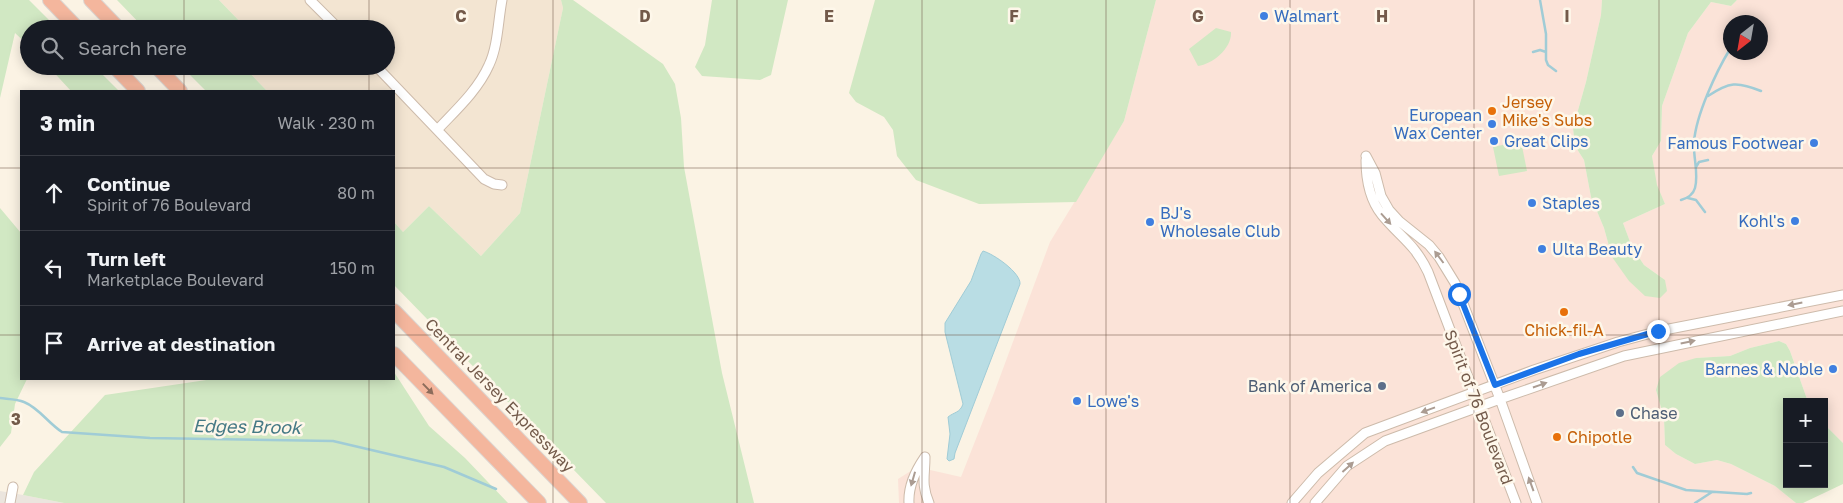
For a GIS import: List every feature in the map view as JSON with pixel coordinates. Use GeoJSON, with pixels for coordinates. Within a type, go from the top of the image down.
{"type":"FeatureCollection","features":[{"type":"Feature","properties":{"kind":"highway"},"geometry":{"type":"LineString","coordinates":[[50,0],[69,20]]}},
{"type":"Feature","properties":{"kind":"highway"},"geometry":{"type":"LineString","coordinates":[[91,0],[110,20]]}},
{"type":"Feature","properties":{"kind":"highway"},"geometry":{"type":"LineString","coordinates":[[123,75],[137,90]]}},
{"type":"Feature","properties":{"kind":"highway"},"geometry":{"type":"LineString","coordinates":[[165,75],[179,90]]}},
{"type":"Feature","properties":{"kind":"highway"},"geometry":{"type":"LineString","coordinates":[[398,316],[530,442],[590,503]]}},
{"type":"Feature","properties":{"kind":"highway","name":"Central Jersey Expressway"},"geometry":{"type":"LineString","coordinates":[[398,316],[580,503]]}},
{"type":"Feature","properties":{"kind":"highway"},"geometry":{"type":"LineString","coordinates":[[395,355],[539,503]]}},
{"type":"Feature","properties":{"kind":"highway"},"geometry":{"type":"LineString","coordinates":[[500,463],[534,503]]}},
{"type":"Feature","properties":{"kind":"street"},"geometry":{"type":"LineString","coordinates":[[310,0],[330,20]]}},
{"type":"Feature","properties":{"kind":"street"},"geometry":{"type":"LineString","coordinates":[[438,130],[471,94],[489,65],[502,0]]}},
{"type":"Feature","properties":{"kind":"street"},"geometry":{"type":"LineString","coordinates":[[385,75],[484,179],[494,184],[502,185]]}},
{"type":"Feature","properties":{"kind":"street","name":"Spirit of 76 Boulevard"},"geometry":{"type":"LineString","coordinates":[[1516,503],[1421,258],[1412,245],[1381,214],[1374,202],[1366,175],[1366,156],[1375,173],[1381,196],[1389,210],[1399,221],[1429,245],[1448,270],[1495,385],[1537,503]]}},
{"type":"Feature","properties":{"kind":"street"},"geometry":{"type":"LineString","coordinates":[[1292,503],[1318,473],[1365,433],[1579,354],[1658,331],[1843,295]]}},
{"type":"Feature","properties":{"kind":"street"},"geometry":{"type":"LineString","coordinates":[[1315,503],[1347,466],[1385,441],[1479,406],[1624,356],[1843,311]]}},
{"type":"Feature","properties":{"kind":"street"},"geometry":{"type":"LineString","coordinates":[[909,503],[909,495],[916,470],[925,457],[923,482],[929,503]]}},
{"type":"Feature","properties":{"kind":"street"},"geometry":{"type":"LineString","coordinates":[[10,503],[13,487]]}},
{"type":"Feature","properties":{"kind":"shaded area"},"geometry":{"type":"Polygon","coordinates":[[[219,0],[561,0],[563,8],[520,213],[481,256],[429,206],[403,232],[395,223],[395,90],[266,90],[252,75],[395,75],[395,20],[238,20],[219,0]]]}},
{"type":"Feature","properties":{"kind":"shaded area"},"geometry":{"type":"Polygon","coordinates":[[[1156,0],[1602,0],[1601,15],[1586,82],[1573,128],[1575,146],[1584,160],[1591,197],[1604,228],[1612,257],[1665,280],[1644,265],[1632,247],[1623,223],[1665,204],[1656,185],[1652,156],[1661,141],[1662,106],[1688,33],[1711,2],[1731,6],[1737,0],[1843,0],[1843,443],[1828,428],[1828,398],[1807,398],[1790,351],[1786,344],[1779,341],[1750,348],[1730,356],[1696,358],[1656,390],[1664,418],[1665,445],[1676,454],[1695,464],[1717,460],[1731,464],[1775,486],[1796,503],[899,503],[898,479],[917,467],[961,477],[1050,242],[1124,121],[1156,0]]]}},
{"type":"Feature","properties":{"kind":"shaded area"},"geometry":{"type":"Polygon","coordinates":[[[0,491],[23,495],[64,503],[0,503],[0,491]]]}},
{"type":"Feature","properties":{"kind":"green space"},"geometry":{"type":"Polygon","coordinates":[[[0,0],[29,0],[49,20],[20,20],[20,38],[15,33],[0,98],[0,0]]]}},
{"type":"Feature","properties":{"kind":"green space"},"geometry":{"type":"Polygon","coordinates":[[[117,0],[219,0],[238,20],[136,20],[117,0]]]}},
{"type":"Feature","properties":{"kind":"green space"},"geometry":{"type":"Polygon","coordinates":[[[561,0],[573,0],[663,64],[675,84],[681,118],[684,167],[722,373],[754,503],[606,503],[395,286],[395,223],[403,232],[429,206],[481,256],[520,213],[563,8],[561,0]]]}},
{"type":"Feature","properties":{"kind":"green space"},"geometry":{"type":"Polygon","coordinates":[[[712,0],[788,0],[771,75],[760,80],[702,76],[695,67],[705,45],[712,0]]]}},
{"type":"Feature","properties":{"kind":"green space"},"geometry":{"type":"Polygon","coordinates":[[[875,0],[1156,0],[1124,121],[1076,202],[979,204],[916,180],[897,156],[893,130],[884,117],[856,102],[849,93],[875,0]]]}},
{"type":"Feature","properties":{"kind":"green space"},"geometry":{"type":"Polygon","coordinates":[[[1602,0],[1737,0],[1731,6],[1711,2],[1688,33],[1662,106],[1661,141],[1652,156],[1657,185],[1665,204],[1623,223],[1632,247],[1644,265],[1665,280],[1667,291],[1660,298],[1645,296],[1629,281],[1612,257],[1604,228],[1591,197],[1584,160],[1575,146],[1573,128],[1586,82],[1601,15],[1602,0]]]}},
{"type":"Feature","properties":{"kind":"green space"},"geometry":{"type":"Polygon","coordinates":[[[1216,28],[1231,32],[1228,44],[1215,59],[1198,66],[1189,49],[1216,28]]]}},
{"type":"Feature","properties":{"kind":"green space"},"geometry":{"type":"Polygon","coordinates":[[[56,75],[103,75],[118,90],[70,90],[56,75]]]}},
{"type":"Feature","properties":{"kind":"green space"},"geometry":{"type":"Polygon","coordinates":[[[190,75],[252,75],[266,90],[205,90],[190,75]]]}},
{"type":"Feature","properties":{"kind":"green space"},"geometry":{"type":"Polygon","coordinates":[[[1521,141],[1527,171],[1499,176],[1493,147],[1521,141]]]}},
{"type":"Feature","properties":{"kind":"green space"},"geometry":{"type":"Polygon","coordinates":[[[0,208],[20,232],[20,380],[27,380],[15,404],[11,433],[0,447],[0,208]]]}},
{"type":"Feature","properties":{"kind":"green space"},"geometry":{"type":"Polygon","coordinates":[[[1779,341],[1786,344],[1807,398],[1783,398],[1783,488],[1828,488],[1828,428],[1843,443],[1843,484],[1803,503],[1796,503],[1775,486],[1731,464],[1717,460],[1695,464],[1676,454],[1665,445],[1664,418],[1656,390],[1660,377],[1679,363],[1696,358],[1730,356],[1750,348],[1779,341]]]}},
{"type":"Feature","properties":{"kind":"green space"},"geometry":{"type":"Polygon","coordinates":[[[395,374],[429,426],[465,458],[508,503],[64,503],[23,495],[34,472],[105,395],[206,380],[395,380],[395,374]]]}},
{"type":"Feature","properties":{"kind":"water"},"geometry":{"type":"Polygon","coordinates":[[[983,251],[1000,260],[1012,270],[1020,284],[954,459],[949,461],[947,459],[950,434],[948,417],[959,411],[963,404],[945,332],[945,323],[971,281],[983,251]]]}},
{"type":"Feature","properties":{"kind":"waterway"},"geometry":{"type":"LineString","coordinates":[[1540,0],[1546,34],[1546,60],[1548,65],[1556,71]]}},
{"type":"Feature","properties":{"kind":"waterway"},"geometry":{"type":"LineString","coordinates":[[1533,52],[1540,50],[1546,52]]}},
{"type":"Feature","properties":{"kind":"waterway"},"geometry":{"type":"LineString","coordinates":[[1681,200],[1690,196],[1695,188],[1694,142],[1698,119],[1713,81],[1724,60]]}},
{"type":"Feature","properties":{"kind":"waterway"},"geometry":{"type":"LineString","coordinates":[[1708,96],[1733,84],[1761,91]]}},
{"type":"Feature","properties":{"kind":"waterway"},"geometry":{"type":"LineString","coordinates":[[1696,167],[1699,162],[1708,160]]}},
{"type":"Feature","properties":{"kind":"waterway"},"geometry":{"type":"LineString","coordinates":[[1688,198],[1696,200],[1705,212]]}},
{"type":"Feature","properties":{"kind":"waterway","name":"Edges Brook"},"geometry":{"type":"LineString","coordinates":[[0,398],[24,402],[62,432],[150,438],[333,441],[444,467],[496,489]]}},
{"type":"Feature","properties":{"kind":"waterway"},"geometry":{"type":"LineString","coordinates":[[1633,467],[1637,473],[1686,490],[1751,493]]}},
{"type":"Feature","properties":{"kind":"waterway"},"geometry":{"type":"LineString","coordinates":[[1695,503],[1712,492]]}},
{"type":"Feature","properties":{"kind":"place","name":"Walmart"},"geometry":{"type":"Point","coordinates":[1264,16]}},
{"type":"Feature","properties":{"kind":"place","name":"Jersey Mike's Subs"},"geometry":{"type":"Point","coordinates":[1492,111]}},
{"type":"Feature","properties":{"kind":"place","name":"European Wax Center"},"geometry":{"type":"Point","coordinates":[1492,124]}},
{"type":"Feature","properties":{"kind":"place","name":"Great Clips"},"geometry":{"type":"Point","coordinates":[1494,141]}},
{"type":"Feature","properties":{"kind":"place","name":"Famous Footwear"},"geometry":{"type":"Point","coordinates":[1814,143]}},
{"type":"Feature","properties":{"kind":"place","name":"Staples"},"geometry":{"type":"Point","coordinates":[1532,203]}},
{"type":"Feature","properties":{"kind":"place","name":"Kohl's"},"geometry":{"type":"Point","coordinates":[1795,221]}},
{"type":"Feature","properties":{"kind":"place","name":"BJ's Wholesale Club"},"geometry":{"type":"Point","coordinates":[1150,222]}},
{"type":"Feature","properties":{"kind":"place","name":"Ulta Beauty"},"geometry":{"type":"Point","coordinates":[1542,249]}},
{"type":"Feature","properties":{"kind":"place","name":"Chick-fil-A"},"geometry":{"type":"Point","coordinates":[1564,312]}},
{"type":"Feature","properties":{"kind":"place","name":"Barnes & Noble"},"geometry":{"type":"Point","coordinates":[1833,369]}},
{"type":"Feature","properties":{"kind":"place","name":"Bank of America"},"geometry":{"type":"Point","coordinates":[1382,386]}},
{"type":"Feature","properties":{"kind":"place","name":"Lowe's"},"geometry":{"type":"Point","coordinates":[1077,401]}},
{"type":"Feature","properties":{"kind":"place","name":"Chase"},"geometry":{"type":"Point","coordinates":[1620,413]}},
{"type":"Feature","properties":{"kind":"place","name":"Chipotle"},"geometry":{"type":"Point","coordinates":[1557,437]}},
{"type":"Feature","properties":{"kind":"route"},"geometry":{"type":"LineString","coordinates":[[1459,294],[1495,385],[1579,354],[1658,331]]}}]}
